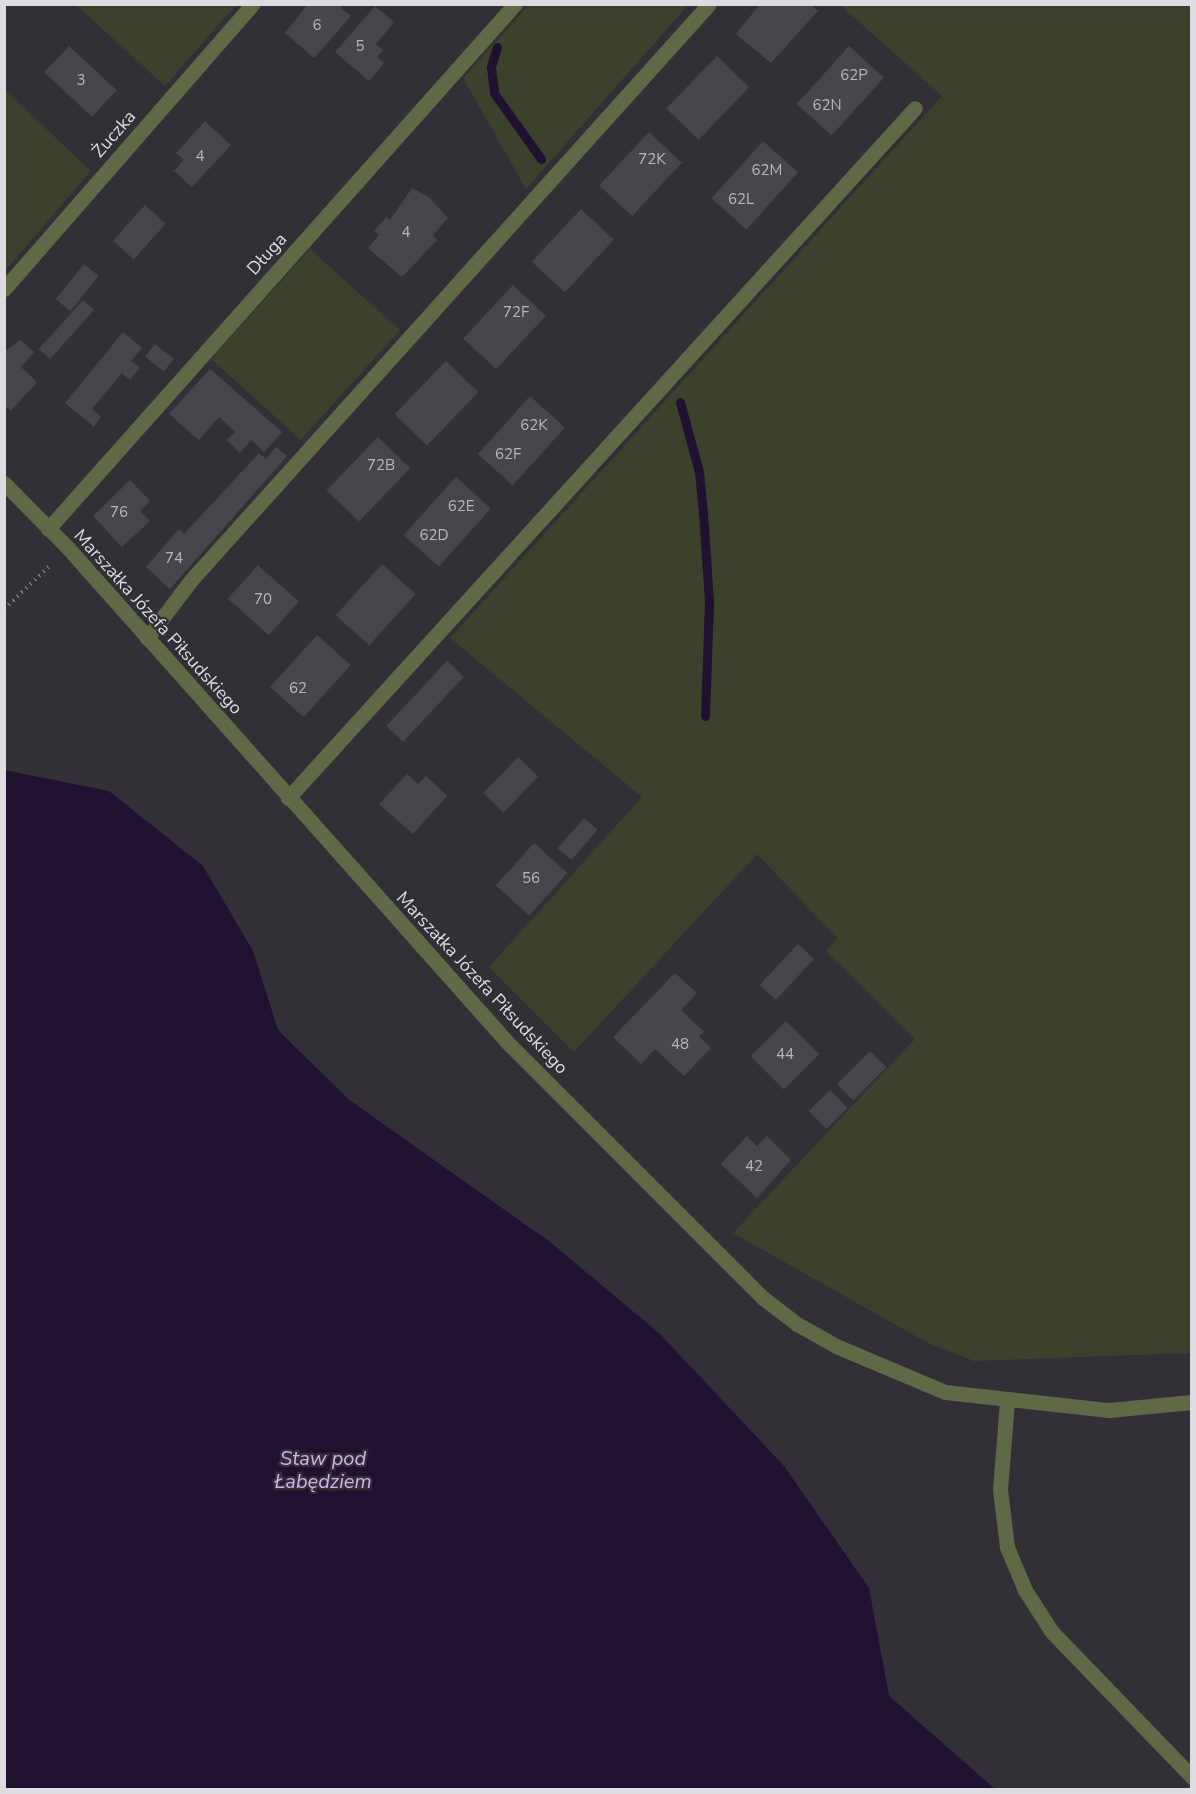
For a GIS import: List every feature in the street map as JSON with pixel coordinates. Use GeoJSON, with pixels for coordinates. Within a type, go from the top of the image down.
{"type":"FeatureCollection","features":[{"type":"Feature","properties":{"kind":"street","name":"Żuczka"},"geometry":{"type":"LineString","coordinates":[[4,289],[253,4]]}},
{"type":"Feature","properties":{"kind":"street","name":"Długa"},"geometry":{"type":"LineString","coordinates":[[48,529],[515,4]]}},
{"type":"Feature","properties":{"kind":"street"},"geometry":{"type":"LineString","coordinates":[[147,638],[192,579],[710,4]]}},
{"type":"Feature","properties":{"kind":"street"},"geometry":{"type":"LineString","coordinates":[[288,798],[915,108]]}},
{"type":"Feature","properties":{"kind":"street","name":"Marszałka Józefa Piłsudskiego"},"geometry":{"type":"LineString","coordinates":[[4,483],[68,549],[508,1043],[763,1298],[797,1324],[896,1374],[945,1392],[1007,1401],[1109,1410],[1191,1402]]}},
{"type":"Feature","properties":{"kind":"street"},"geometry":{"type":"LineString","coordinates":[[1007,1401],[1000,1488],[1007,1547],[1025,1590],[1052,1632],[1191,1777]]}},
{"type":"Feature","properties":{"kind":"path"},"geometry":{"type":"LineString","coordinates":[[4,609],[68,549]]}},
{"type":"Feature","properties":{"kind":"green space"},"geometry":{"type":"Polygon","coordinates":[[[76,5],[236,5],[165,86],[76,5]]]}},
{"type":"Feature","properties":{"kind":"green space"},"geometry":{"type":"Polygon","coordinates":[[[529,5],[688,5],[526,189],[463,78],[529,5]]]}},
{"type":"Feature","properties":{"kind":"green space"},"geometry":{"type":"Polygon","coordinates":[[[840,5],[1191,5],[1191,1353],[974,1361],[926,1342],[733,1233],[915,1039],[826,951],[837,938],[757,854],[574,1052],[489,967],[642,797],[450,638],[942,96],[840,5]]]}},
{"type":"Feature","properties":{"kind":"green space"},"geometry":{"type":"Polygon","coordinates":[[[5,90],[91,171],[5,271],[5,90]]]}},
{"type":"Feature","properties":{"kind":"green space"},"geometry":{"type":"Polygon","coordinates":[[[310,249],[400,330],[301,440],[211,359],[310,249]]]}},
{"type":"Feature","properties":{"kind":"water","name":"Staw pod Łabędziem"},"geometry":{"type":"Polygon","coordinates":[[[4,770],[109,791],[203,866],[253,951],[278,1030],[348,1099],[550,1242],[660,1334],[784,1466],[869,1588],[889,1696],[995,1789],[5,1789],[4,770]]]}},
{"type":"Feature","properties":{"kind":"building"},"geometry":{"type":"Polygon","coordinates":[[[308,4],[342,4],[341,8],[351,16],[314,58],[285,33],[308,4]]]}},
{"type":"Feature","properties":{"kind":"building"},"geometry":{"type":"Polygon","coordinates":[[[760,4],[810,4],[818,11],[771,63],[736,34],[760,4]]]}},
{"type":"Feature","properties":{"kind":"building"},"geometry":{"type":"Polygon","coordinates":[[[375,6],[394,22],[376,44],[383,50],[377,57],[384,63],[369,81],[335,52],[375,6]]]}},
{"type":"Feature","properties":{"kind":"building"},"geometry":{"type":"Polygon","coordinates":[[[69,46],[117,90],[92,117],[44,72],[69,46]]]}},
{"type":"Feature","properties":{"kind":"building"},"geometry":{"type":"Polygon","coordinates":[[[849,46],[884,77],[832,135],[797,104],[849,46]]]}},
{"type":"Feature","properties":{"kind":"building"},"geometry":{"type":"Polygon","coordinates":[[[717,56],[749,87],[699,140],[666,109],[717,56]]]}},
{"type":"Feature","properties":{"kind":"building"},"geometry":{"type":"Polygon","coordinates":[[[205,121],[231,145],[192,187],[174,171],[184,160],[176,153],[205,121]]]}},
{"type":"Feature","properties":{"kind":"building"},"geometry":{"type":"Polygon","coordinates":[[[649,132],[682,163],[632,216],[599,185],[649,132]]]}},
{"type":"Feature","properties":{"kind":"building"},"geometry":{"type":"Polygon","coordinates":[[[763,141],[798,172],[746,230],[711,198],[763,141]]]}},
{"type":"Feature","properties":{"kind":"building"},"geometry":{"type":"Polygon","coordinates":[[[412,188],[429,197],[448,218],[433,235],[437,240],[402,277],[368,248],[379,235],[374,231],[386,217],[390,220],[412,188]]]}},
{"type":"Feature","properties":{"kind":"building"},"geometry":{"type":"Polygon","coordinates":[[[145,205],[166,224],[134,259],[113,241],[145,205]]]}},
{"type":"Feature","properties":{"kind":"building"},"geometry":{"type":"Polygon","coordinates":[[[581,209],[614,240],[565,292],[532,262],[581,209]]]}},
{"type":"Feature","properties":{"kind":"building"},"geometry":{"type":"Polygon","coordinates":[[[84,264],[99,276],[70,311],[56,299],[84,264]]]}},
{"type":"Feature","properties":{"kind":"building"},"geometry":{"type":"Polygon","coordinates":[[[513,285],[546,316],[496,369],[463,338],[513,285]]]}},
{"type":"Feature","properties":{"kind":"building"},"geometry":{"type":"Polygon","coordinates":[[[83,300],[94,310],[50,359],[39,349],[83,300]]]}},
{"type":"Feature","properties":{"kind":"building"},"geometry":{"type":"Polygon","coordinates":[[[123,332],[142,348],[131,361],[140,368],[130,380],[122,373],[92,409],[101,417],[94,427],[65,403],[123,332]]]}},
{"type":"Feature","properties":{"kind":"building"},"geometry":{"type":"Polygon","coordinates":[[[20,340],[34,352],[21,367],[37,382],[11,411],[4,405],[4,352],[20,340]]]}},
{"type":"Feature","properties":{"kind":"building"},"geometry":{"type":"Polygon","coordinates":[[[155,344],[174,359],[164,371],[145,357],[155,344]]]}},
{"type":"Feature","properties":{"kind":"building"},"geometry":{"type":"Polygon","coordinates":[[[446,361],[478,392],[427,445],[395,414],[446,361]]]}},
{"type":"Feature","properties":{"kind":"building"},"geometry":{"type":"Polygon","coordinates":[[[210,369],[282,432],[264,452],[251,440],[240,453],[227,440],[235,432],[219,417],[199,440],[169,414],[210,369]]]}},
{"type":"Feature","properties":{"kind":"building"},"geometry":{"type":"Polygon","coordinates":[[[530,396],[565,427],[513,485],[478,454],[530,396]]]}},
{"type":"Feature","properties":{"kind":"building"},"geometry":{"type":"Polygon","coordinates":[[[378,437],[410,468],[359,521],[327,490],[378,437]]]}},
{"type":"Feature","properties":{"kind":"building"},"geometry":{"type":"Polygon","coordinates":[[[276,447],[287,456],[170,589],[146,567],[179,529],[184,534],[259,453],[266,459],[276,447]]]}},
{"type":"Feature","properties":{"kind":"building"},"geometry":{"type":"Polygon","coordinates":[[[456,477],[491,508],[439,566],[404,535],[456,477]]]}},
{"type":"Feature","properties":{"kind":"building"},"geometry":{"type":"Polygon","coordinates":[[[130,480],[150,501],[140,511],[150,521],[122,547],[93,516],[130,480]]]}},
{"type":"Feature","properties":{"kind":"building"},"geometry":{"type":"Polygon","coordinates":[[[382,564],[415,594],[369,645],[336,615],[382,564]]]}},
{"type":"Feature","properties":{"kind":"building"},"geometry":{"type":"Polygon","coordinates":[[[258,565],[299,602],[269,635],[228,598],[258,565]]]}},
{"type":"Feature","properties":{"kind":"building"},"geometry":{"type":"Polygon","coordinates":[[[317,635],[350,665],[304,717],[270,687],[317,635]]]}},
{"type":"Feature","properties":{"kind":"building"},"geometry":{"type":"Polygon","coordinates":[[[447,661],[464,677],[403,742],[386,726],[447,661]]]}},
{"type":"Feature","properties":{"kind":"building"},"geometry":{"type":"Polygon","coordinates":[[[518,757],[538,776],[503,812],[483,793],[518,757]]]}},
{"type":"Feature","properties":{"kind":"building"},"geometry":{"type":"Polygon","coordinates":[[[407,774],[418,784],[426,776],[447,796],[413,834],[379,804],[407,774]]]}},
{"type":"Feature","properties":{"kind":"building"},"geometry":{"type":"Polygon","coordinates":[[[584,818],[598,830],[571,860],[558,848],[584,818]]]}},
{"type":"Feature","properties":{"kind":"building"},"geometry":{"type":"Polygon","coordinates":[[[534,843],[567,873],[529,915],[496,885],[534,843]]]}},
{"type":"Feature","properties":{"kind":"building"},"geometry":{"type":"Polygon","coordinates":[[[798,944],[814,959],[776,1000],[760,985],[798,944]]]}},
{"type":"Feature","properties":{"kind":"building"},"geometry":{"type":"Polygon","coordinates":[[[675,973],[697,993],[681,1010],[704,1032],[699,1036],[711,1048],[684,1076],[655,1049],[641,1064],[613,1037],[675,973]]]}},
{"type":"Feature","properties":{"kind":"building"},"geometry":{"type":"Polygon","coordinates":[[[786,1021],[819,1054],[784,1090],[751,1056],[786,1021]]]}},
{"type":"Feature","properties":{"kind":"building"},"geometry":{"type":"Polygon","coordinates":[[[870,1051],[886,1067],[853,1100],[837,1084],[870,1051]]]}},
{"type":"Feature","properties":{"kind":"building"},"geometry":{"type":"Polygon","coordinates":[[[830,1090],[848,1108],[826,1129],[809,1111],[830,1090]]]}},
{"type":"Feature","properties":{"kind":"building"},"geometry":{"type":"Polygon","coordinates":[[[747,1136],[757,1146],[767,1136],[791,1160],[757,1198],[721,1164],[747,1136]]]}},
{"type":"Feature","properties":{"kind":"waterway"},"geometry":{"type":"LineString","coordinates":[[497,47],[491,67],[494,93],[541,159]]}},
{"type":"Feature","properties":{"kind":"waterway"},"geometry":{"type":"LineString","coordinates":[[680,402],[699,472],[703,513],[709,602],[705,716]]}}]}
